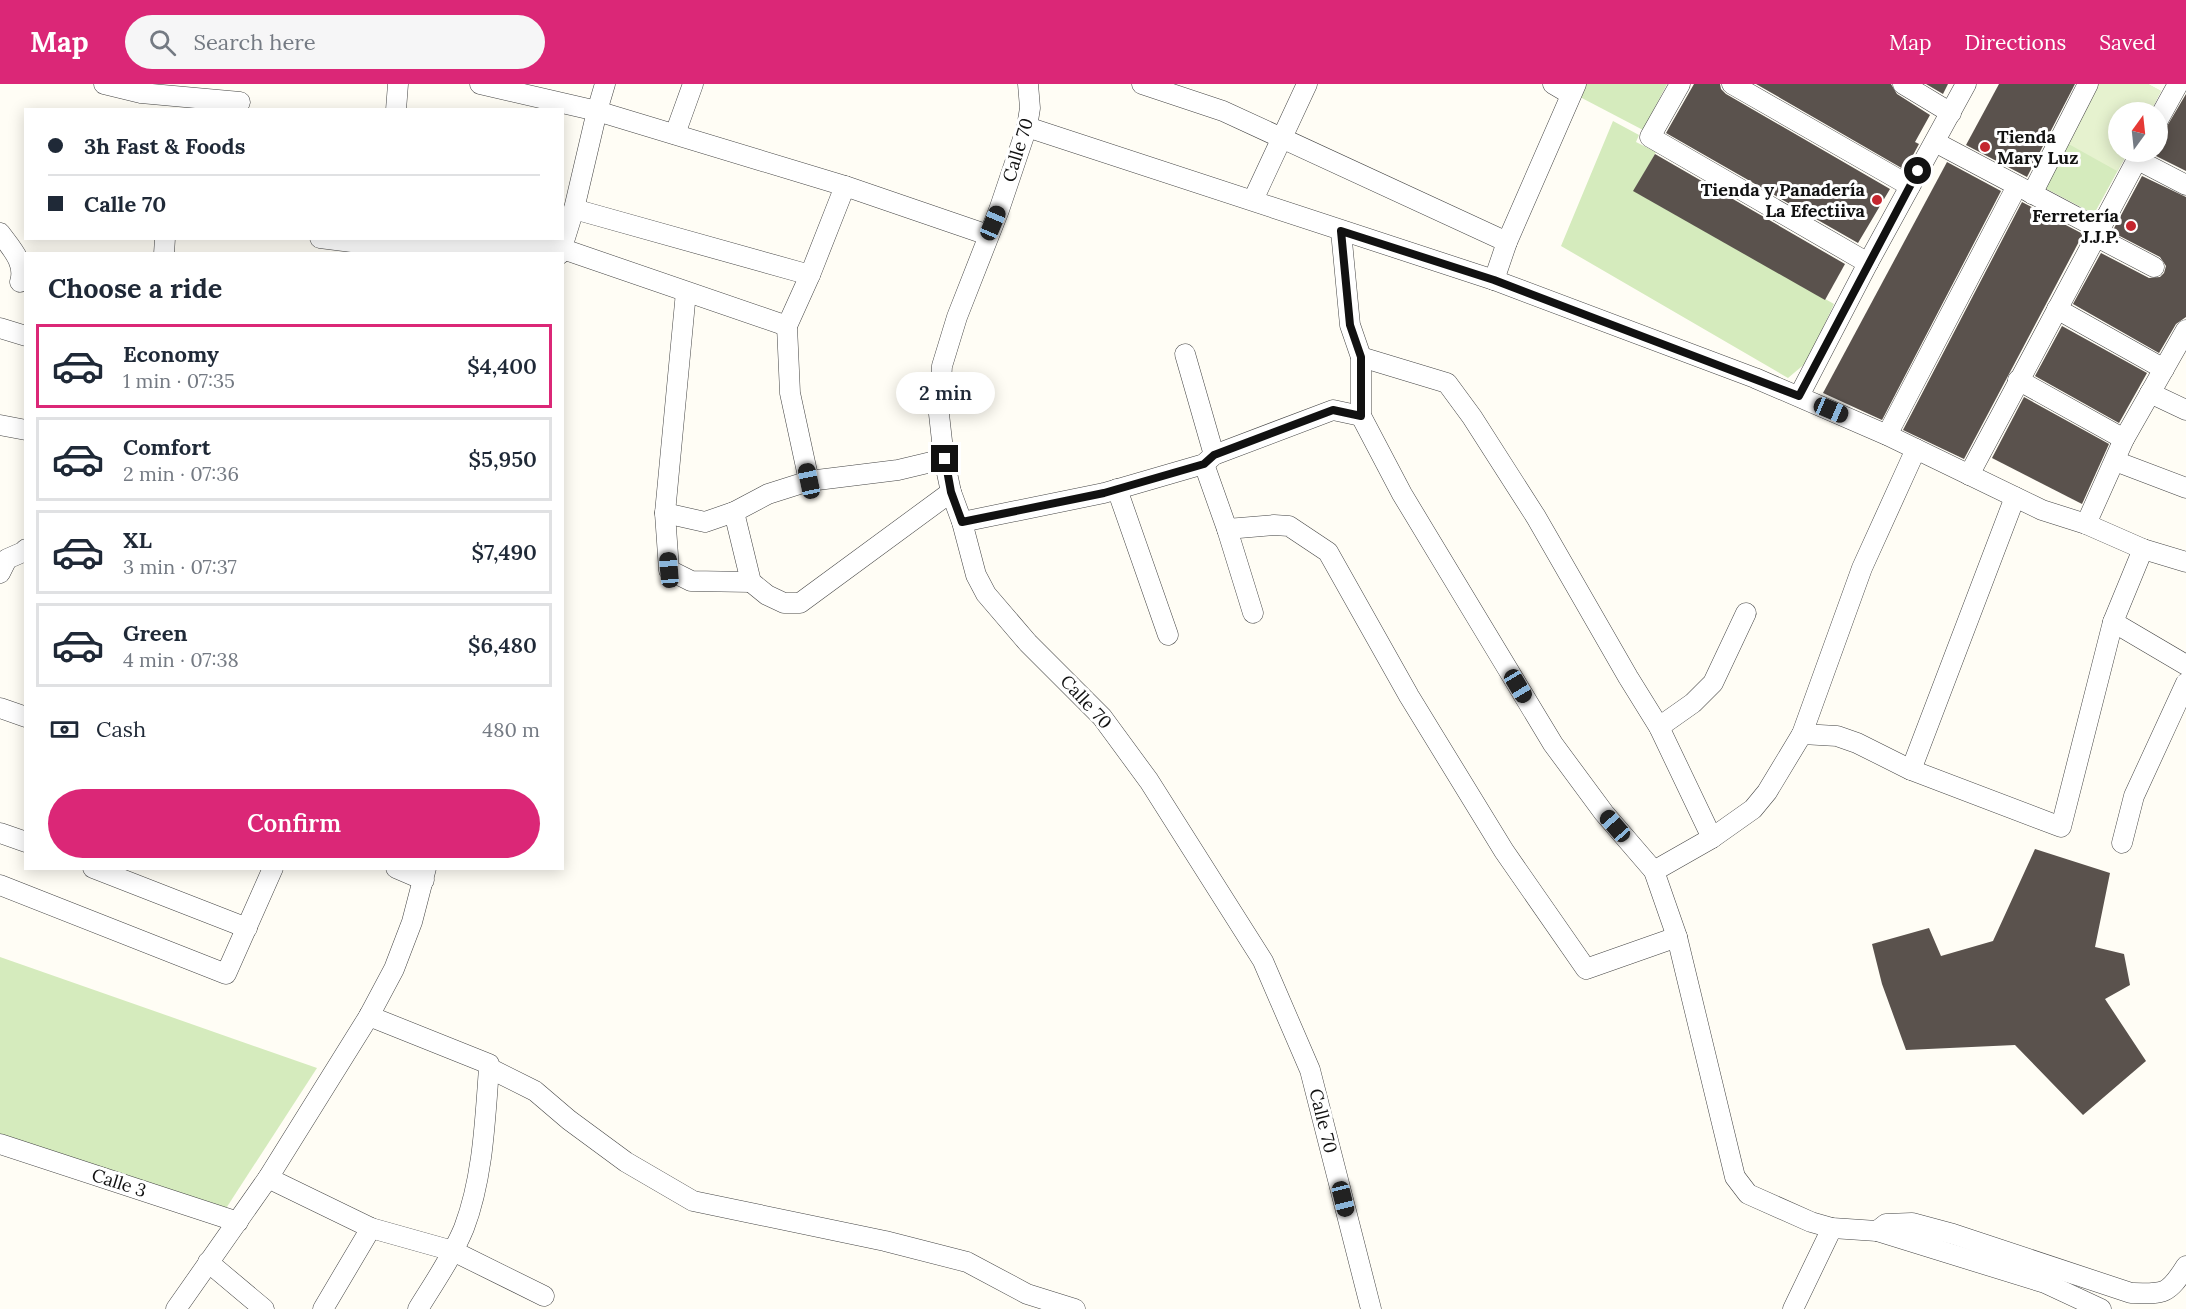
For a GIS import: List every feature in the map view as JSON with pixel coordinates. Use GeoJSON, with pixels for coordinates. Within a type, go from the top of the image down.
{"type":"FeatureCollection","features":[{"type":"Feature","properties":{"kind":"street"},"geometry":{"type":"LineString","coordinates":[[105,84],[140,101],[240,98]]}},
{"type":"Feature","properties":{"kind":"street"},"geometry":{"type":"LineString","coordinates":[[396,108],[398,84]]}},
{"type":"Feature","properties":{"kind":"street"},"geometry":{"type":"LineString","coordinates":[[480,84],[597,111],[675,134],[845,186],[988,236]]}},
{"type":"Feature","properties":{"kind":"street"},"geometry":{"type":"LineString","coordinates":[[564,239],[574,209],[605,84]]}},
{"type":"Feature","properties":{"kind":"street"},"geometry":{"type":"LineString","coordinates":[[675,134],[693,84]]}},
{"type":"Feature","properties":{"kind":"street","name":"Calle 70"},"geometry":{"type":"LineString","coordinates":[[1028,84],[1030,108],[1027,127],[957,317],[942,366],[939,414],[951,492],[976,574],[986,594],[1028,643],[1102,717],[1149,781],[1263,961],[1310,1070],[1366,1308]]}},
{"type":"Feature","properties":{"kind":"street"},"geometry":{"type":"LineString","coordinates":[[1142,84],[1223,111],[1507,242]]}},
{"type":"Feature","properties":{"kind":"street"},"geometry":{"type":"LineString","coordinates":[[1253,200],[1307,84]]}},
{"type":"Feature","properties":{"kind":"street"},"geometry":{"type":"LineString","coordinates":[[1494,280],[1507,242],[1573,89],[1553,84]]}},
{"type":"Feature","properties":{"kind":"street"},"geometry":{"type":"LineString","coordinates":[[1680,84],[1650,137],[1868,263]]}},
{"type":"Feature","properties":{"kind":"street"},"geometry":{"type":"LineString","coordinates":[[1732,84],[1910,186]]}},
{"type":"Feature","properties":{"kind":"street"},"geometry":{"type":"LineString","coordinates":[[1903,84],[1951,113]]}},
{"type":"Feature","properties":{"kind":"street"},"geometry":{"type":"LineString","coordinates":[[1799,396],[1868,263],[1966,84]]}},
{"type":"Feature","properties":{"kind":"street"},"geometry":{"type":"LineString","coordinates":[[1887,435],[2024,190],[2088,84]]}},
{"type":"Feature","properties":{"kind":"street"},"geometry":{"type":"LineString","coordinates":[[2168,104],[2180,84],[2186,87]]}},
{"type":"Feature","properties":{"kind":"street"},"geometry":{"type":"LineString","coordinates":[[1027,127],[1494,280],[1799,396],[2052,513],[2086,524],[2143,549],[2186,562]]}},
{"type":"Feature","properties":{"kind":"street"},"geometry":{"type":"LineString","coordinates":[[1935,142],[2024,190],[2154,267]]}},
{"type":"Feature","properties":{"kind":"street"},"geometry":{"type":"LineString","coordinates":[[1969,475],[2134,162]]}},
{"type":"Feature","properties":{"kind":"street"},"geometry":{"type":"LineString","coordinates":[[2149,162],[2186,185]]}},
{"type":"Feature","properties":{"kind":"street"},"geometry":{"type":"LineString","coordinates":[[809,481],[790,393],[787,326],[845,186]]}},
{"type":"Feature","properties":{"kind":"street"},"geometry":{"type":"LineString","coordinates":[[574,209],[810,275]]}},
{"type":"Feature","properties":{"kind":"street"},"geometry":{"type":"LineString","coordinates":[[1341,231],[1350,325],[1361,357],[1361,416],[1402,494],[1553,744],[1604,813],[1654,871],[1677,937],[1735,1177],[1748,1194],[1811,1222],[1832,1228],[1877,1231],[2045,1283],[2101,1309]]}},
{"type":"Feature","properties":{"kind":"street"},"geometry":{"type":"LineString","coordinates":[[0,233],[19,259],[22,275],[20,282]]}},
{"type":"Feature","properties":{"kind":"street"},"geometry":{"type":"LineString","coordinates":[[326,240],[352,248],[560,251]]}},
{"type":"Feature","properties":{"kind":"street"},"geometry":{"type":"LineString","coordinates":[[564,252],[787,326]]}},
{"type":"Feature","properties":{"kind":"street"},"geometry":{"type":"LineString","coordinates":[[686,292],[664,513],[669,570],[691,581],[751,582]]}},
{"type":"Feature","properties":{"kind":"street"},"geometry":{"type":"LineString","coordinates":[[2056,309],[2164,369]]}},
{"type":"Feature","properties":{"kind":"street"},"geometry":{"type":"LineString","coordinates":[[0,327],[24,335]]}},
{"type":"Feature","properties":{"kind":"street"},"geometry":{"type":"LineString","coordinates":[[2086,524],[2124,439],[2185,332]]}},
{"type":"Feature","properties":{"kind":"street"},"geometry":{"type":"LineString","coordinates":[[1185,354],[1209,460],[1252,613]]}},
{"type":"Feature","properties":{"kind":"street"},"geometry":{"type":"LineString","coordinates":[[1361,357],[1448,384],[1472,417],[1536,518],[1659,727],[1712,838]]}},
{"type":"Feature","properties":{"kind":"street"},"geometry":{"type":"LineString","coordinates":[[2018,380],[2124,439]]}},
{"type":"Feature","properties":{"kind":"street"},"geometry":{"type":"LineString","coordinates":[[2150,393],[2186,410]]}},
{"type":"Feature","properties":{"kind":"street"},"geometry":{"type":"LineString","coordinates":[[962,522],[1117,489],[1209,460],[1333,410],[1361,416]]}},
{"type":"Feature","properties":{"kind":"street"},"geometry":{"type":"LineString","coordinates":[[0,425],[24,430]]}},
{"type":"Feature","properties":{"kind":"street"},"geometry":{"type":"LineString","coordinates":[[1654,871],[1712,838],[1753,809],[1767,792],[1802,734],[1862,568],[1916,449]]}},
{"type":"Feature","properties":{"kind":"street"},"geometry":{"type":"LineString","coordinates":[[664,513],[705,522],[734,512],[768,494],[809,481],[898,470],[945,459]]}},
{"type":"Feature","properties":{"kind":"street"},"geometry":{"type":"LineString","coordinates":[[2115,461],[2186,488]]}},
{"type":"Feature","properties":{"kind":"street"},"geometry":{"type":"LineString","coordinates":[[1117,489],[1168,635]]}},
{"type":"Feature","properties":{"kind":"street"},"geometry":{"type":"LineString","coordinates":[[734,512],[751,582],[767,595],[784,603],[801,603],[951,492]]}},
{"type":"Feature","properties":{"kind":"street"},"geometry":{"type":"LineString","coordinates":[[1911,770],[2015,497]]}},
{"type":"Feature","properties":{"kind":"street"},"geometry":{"type":"LineString","coordinates":[[1227,529],[1289,526],[1328,552],[1409,696],[1504,851],[1586,969],[1677,937]]}},
{"type":"Feature","properties":{"kind":"street"},"geometry":{"type":"LineString","coordinates":[[1802,734],[1837,736],[1857,743],[1911,770],[2061,827],[2112,622],[2143,549]]}},
{"type":"Feature","properties":{"kind":"street"},"geometry":{"type":"LineString","coordinates":[[2,563],[24,551]]}},
{"type":"Feature","properties":{"kind":"street"},"geometry":{"type":"LineString","coordinates":[[1659,727],[1693,703],[1713,683],[1746,613]]}},
{"type":"Feature","properties":{"kind":"street"},"geometry":{"type":"LineString","coordinates":[[2112,622],[2186,665]]}},
{"type":"Feature","properties":{"kind":"street"},"geometry":{"type":"LineString","coordinates":[[2122,843],[2134,796],[2186,683]]}},
{"type":"Feature","properties":{"kind":"street"},"geometry":{"type":"LineString","coordinates":[[0,708],[24,716]]}},
{"type":"Feature","properties":{"kind":"street"},"geometry":{"type":"LineString","coordinates":[[0,833],[24,841]]}},
{"type":"Feature","properties":{"kind":"street"},"geometry":{"type":"LineString","coordinates":[[98,870],[248,928]]}},
{"type":"Feature","properties":{"kind":"street"},"geometry":{"type":"LineString","coordinates":[[0,885],[226,974],[272,870]]}},
{"type":"Feature","properties":{"kind":"street"},"geometry":{"type":"LineString","coordinates":[[176,1309],[268,1178],[369,1016],[398,960],[412,922],[425,874],[406,870]]}},
{"type":"Feature","properties":{"kind":"street"},"geometry":{"type":"LineString","coordinates":[[369,1016],[489,1064],[484,1135],[471,1207],[453,1251],[418,1309]]}},
{"type":"Feature","properties":{"kind":"street"},"geometry":{"type":"LineString","coordinates":[[489,1068],[535,1091],[569,1120],[626,1162],[693,1201],[885,1241],[967,1262],[1026,1294],[1075,1309]]}},
{"type":"Feature","properties":{"kind":"street","name":"Calle 3"},"geometry":{"type":"LineString","coordinates":[[0,1144],[238,1222]]}},
{"type":"Feature","properties":{"kind":"street"},"geometry":{"type":"LineString","coordinates":[[268,1178],[371,1228],[453,1251],[544,1296]]}},
{"type":"Feature","properties":{"kind":"street"},"geometry":{"type":"LineString","coordinates":[[1877,1231],[1886,1224],[1912,1223],[1953,1234],[2131,1293],[2156,1294],[2171,1288],[2186,1266]]}},
{"type":"Feature","properties":{"kind":"street"},"geometry":{"type":"LineString","coordinates":[[323,1309],[371,1228]]}},
{"type":"Feature","properties":{"kind":"street"},"geometry":{"type":"LineString","coordinates":[[1793,1309],[1832,1228]]}},
{"type":"Feature","properties":{"kind":"street"},"geometry":{"type":"LineString","coordinates":[[208,1262],[264,1309]]}},
{"type":"Feature","properties":{"kind":"green space"},"geometry":{"type":"Polygon","coordinates":[[[1584,84],[1667,84],[1643,130],[1578,96],[1584,84]]]}},
{"type":"Feature","properties":{"kind":"green space"},"geometry":{"type":"Polygon","coordinates":[[[2096,84],[2148,84],[2161,91],[2155,102],[2108,102],[2108,162],[2123,162],[2094,214],[2041,186],[2096,84]]]}},
{"type":"Feature","properties":{"kind":"green space"},"geometry":{"type":"Polygon","coordinates":[[[2096,84],[2148,84],[2161,91],[2155,102],[2108,102],[2108,162],[2122,162],[2117,171],[2065,142],[2096,84]]]}},
{"type":"Feature","properties":{"kind":"green space"},"geometry":{"type":"Polygon","coordinates":[[[1613,121],[1639,135],[1636,142],[1656,152],[1634,191],[1834,304],[1807,362],[1788,378],[1561,246],[1613,121]]]}},
{"type":"Feature","properties":{"kind":"green space"},"geometry":{"type":"Polygon","coordinates":[[[0,957],[317,1068],[223,1213],[0,1135],[0,957]]]}},
{"type":"Feature","properties":{"kind":"building"},"geometry":{"type":"Polygon","coordinates":[[[1694,84],[1720,84],[1726,94],[1890,189],[1858,243],[1666,133],[1694,84]]]}},
{"type":"Feature","properties":{"kind":"building"},"geometry":{"type":"Polygon","coordinates":[[[1756,84],[1891,84],[1897,94],[1930,115],[1915,142],[1919,144],[1905,170],[1756,84]]]}},
{"type":"Feature","properties":{"kind":"building"},"geometry":{"type":"Polygon","coordinates":[[[1926,84],[1948,84],[1943,94],[1926,84]]]}},
{"type":"Feature","properties":{"kind":"building"},"geometry":{"type":"Polygon","coordinates":[[[1999,84],[2075,84],[2027,177],[1966,145],[1999,84]]]}},
{"type":"Feature","properties":{"kind":"building"},"geometry":{"type":"Polygon","coordinates":[[[2186,94],[2186,171],[2168,162],[2168,124],[2186,94]]]}},
{"type":"Feature","properties":{"kind":"building"},"geometry":{"type":"Polygon","coordinates":[[[1655,154],[1845,264],[1825,300],[1633,191],[1655,154]]]}},
{"type":"Feature","properties":{"kind":"building"},"geometry":{"type":"Polygon","coordinates":[[[1947,162],[2001,191],[1882,420],[1823,393],[1947,162]]]}},
{"type":"Feature","properties":{"kind":"building"},"geometry":{"type":"Polygon","coordinates":[[[2142,176],[2186,197],[2186,317],[2176,324],[2159,353],[2073,304],[2101,253],[2149,278],[2160,277],[2164,273],[2166,266],[2160,257],[2112,232],[2142,176]]]}},
{"type":"Feature","properties":{"kind":"building"},"geometry":{"type":"Polygon","coordinates":[[[2022,202],[2083,234],[1964,459],[1903,430],[2022,202]]]}},
{"type":"Feature","properties":{"kind":"building"},"geometry":{"type":"Polygon","coordinates":[[[2062,326],[2147,373],[2119,423],[2035,376],[2062,326]]]}},
{"type":"Feature","properties":{"kind":"building"},"geometry":{"type":"Polygon","coordinates":[[[2024,397],[2109,444],[2082,504],[1992,458],[2024,397]]]}},
{"type":"Feature","properties":{"kind":"building"},"geometry":{"type":"Polygon","coordinates":[[[2035,849],[2110,873],[2095,947],[2124,954],[2130,985],[2105,999],[2146,1061],[2083,1115],[2015,1045],[1906,1050],[1882,984],[1872,944],[1929,928],[1941,956],[1993,941],[2035,849]]]}},
{"type":"Feature","properties":{"kind":"place","name":"Tienda Mary Luz"},"geometry":{"type":"Point","coordinates":[1985,147]}},
{"type":"Feature","properties":{"kind":"place","name":"Tienda y Panadería La Efectiiva"},"geometry":{"type":"Point","coordinates":[1877,200]}},
{"type":"Feature","properties":{"kind":"place","name":"Ferretería J.J.P."},"geometry":{"type":"Point","coordinates":[2131,226]}},
{"type":"Feature","properties":{"kind":"route"},"geometry":{"type":"LineString","coordinates":[[945,459],[951,492],[962,522],[1104,493],[1204,464],[1214,455],[1333,410],[1361,416],[1361,357],[1350,325],[1341,231],[1494,280],[1799,396],[1918,171]]}}]}
